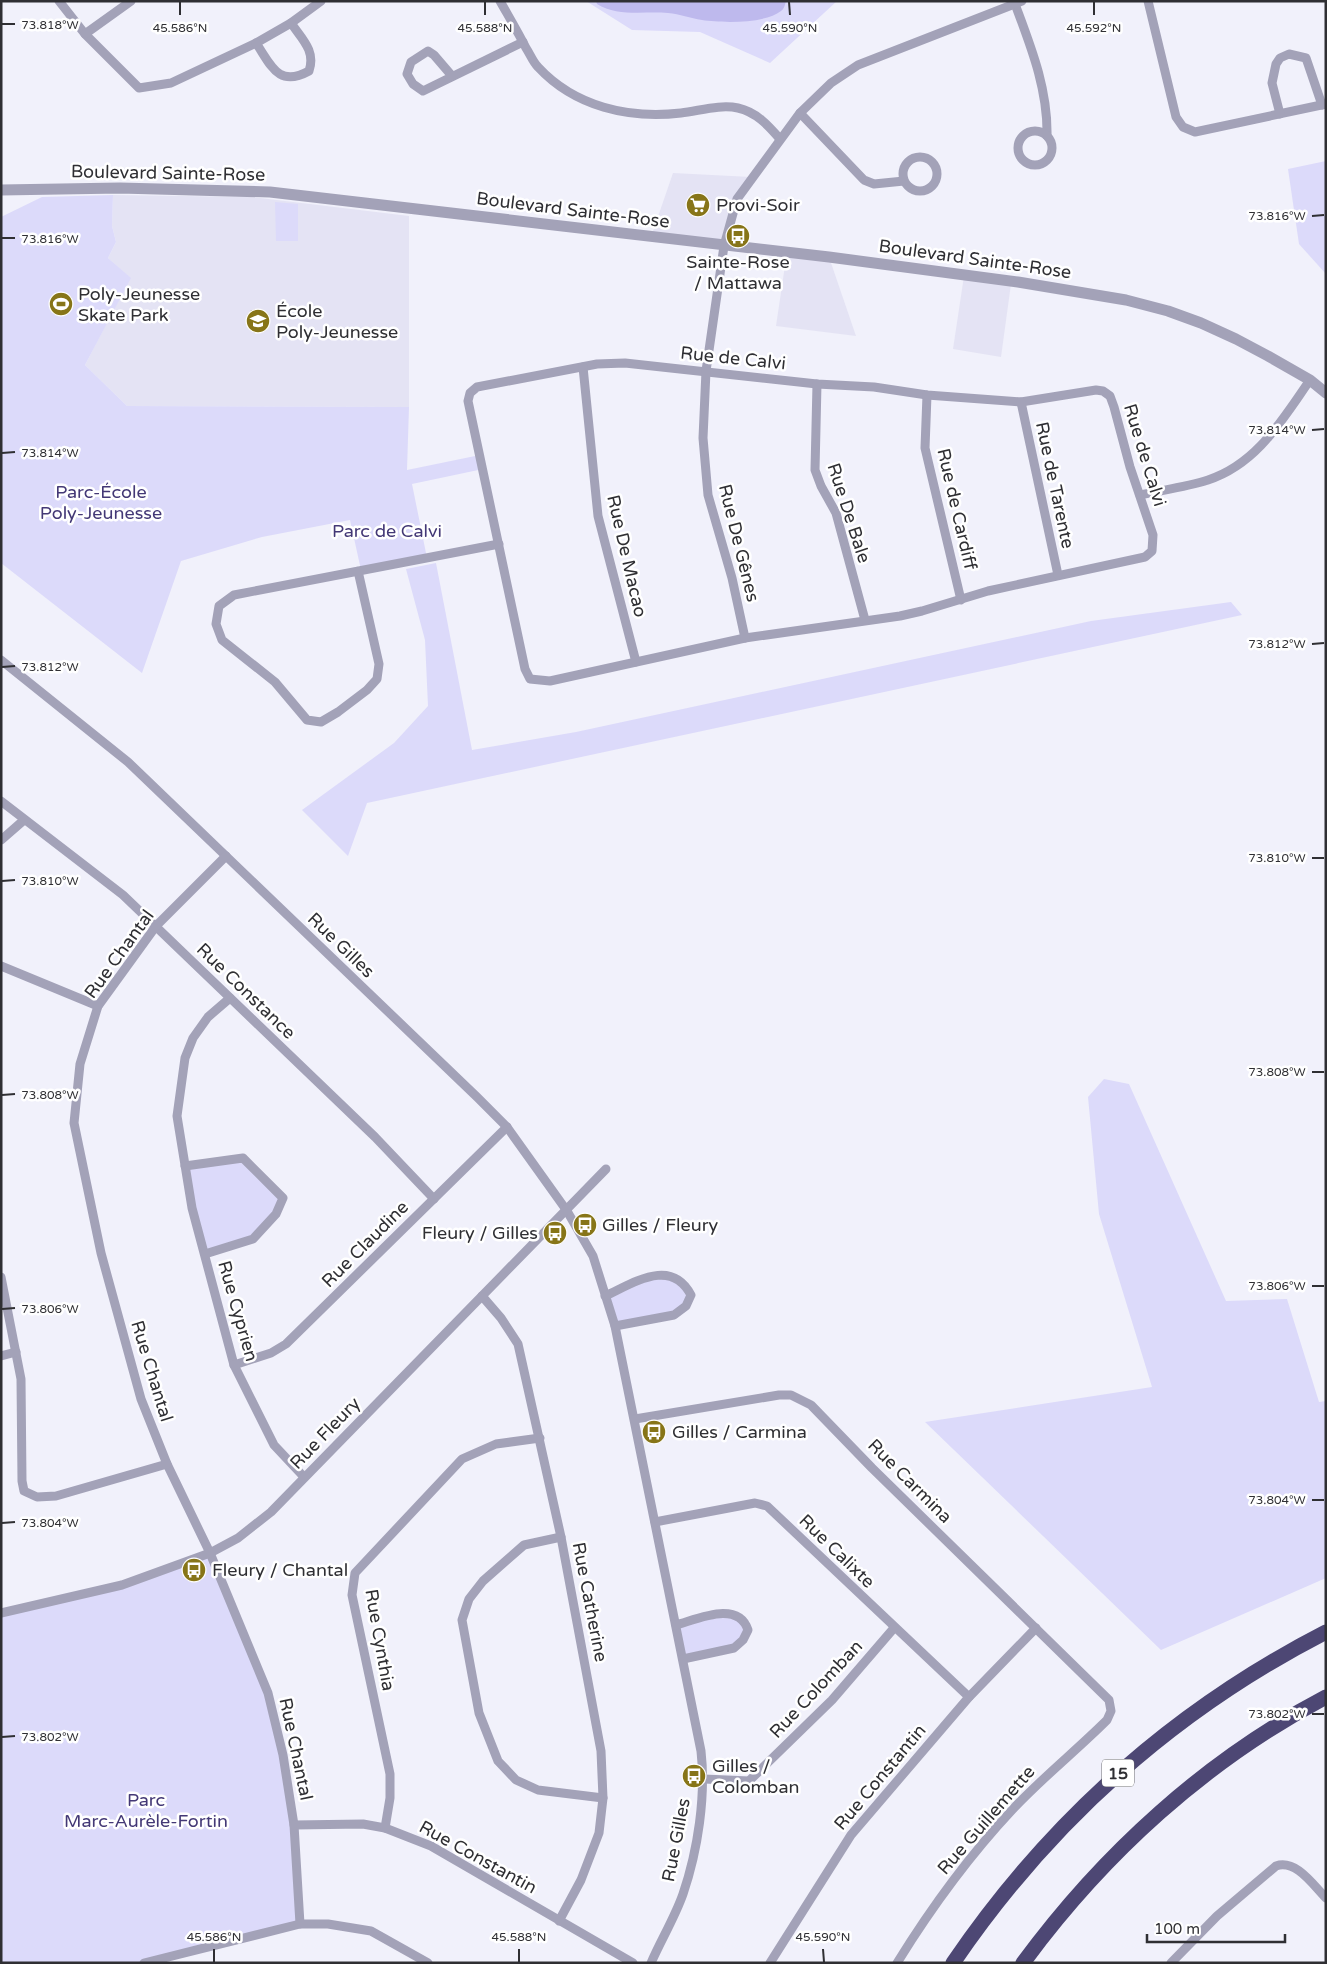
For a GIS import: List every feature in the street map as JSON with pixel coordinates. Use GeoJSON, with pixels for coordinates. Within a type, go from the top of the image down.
{"type":"FeatureCollection","features":[{"type":"Feature","properties":{"kind":"highway","name":"15"},"geometry":{"type":"LineString","coordinates":[[953,1963],[990,1910],[1025,1868],[1068,1820],[1110,1780],[1210,1700],[1273,1661],[1326,1632]]}},
{"type":"Feature","properties":{"kind":"highway"},"geometry":{"type":"LineString","coordinates":[[1023,1963],[1086,1886],[1159,1813],[1239,1751],[1285,1720],[1326,1697]]}},
{"type":"Feature","properties":{"kind":"street"},"geometry":{"type":"LineString","coordinates":[[59,1],[86,34],[139,88],[171,83],[256,43],[291,23],[321,1]]}},
{"type":"Feature","properties":{"kind":"street"},"geometry":{"type":"LineString","coordinates":[[86,34],[130,1]]}},
{"type":"Feature","properties":{"kind":"street"},"geometry":{"type":"LineString","coordinates":[[500,1],[537,66],[564,89],[590,104],[615,111],[646,115],[680,114],[725,107],[738,108],[751,112],[765,122],[780,138]]}},
{"type":"Feature","properties":{"kind":"street"},"geometry":{"type":"LineString","coordinates":[[1148,1],[1176,117],[1182,127],[1195,132],[1280,114],[1324,104],[1306,58],[1289,54],[1280,58],[1276,64],[1272,83],[1280,114]]}},
{"type":"Feature","properties":{"kind":"street"},"geometry":{"type":"LineString","coordinates":[[1018,2],[1039,68],[1047,123],[1047,136]]}},
{"type":"Feature","properties":{"kind":"street","name":"Rue De Gênes"},"geometry":{"type":"LineString","coordinates":[[745,638],[732,578],[708,495],[703,438],[706,371],[724,246],[737,199],[800,113],[831,83],[858,66],[1018,2]]}},
{"type":"Feature","properties":{"kind":"street"},"geometry":{"type":"LineString","coordinates":[[256,43],[276,73],[288,77],[301,75],[309,71],[312,61],[310,51],[291,23]]}},
{"type":"Feature","properties":{"kind":"street"},"geometry":{"type":"LineString","coordinates":[[452,76],[434,55],[428,51],[411,62],[407,74],[413,84],[423,91],[523,42]]}},
{"type":"Feature","properties":{"kind":"street"},"geometry":{"type":"LineString","coordinates":[[800,113],[864,180],[874,184],[904,181]]}},
{"type":"Feature","properties":{"kind":"street","name":"Boulevard Sainte-Rose"},"geometry":{"type":"LineString","coordinates":[[1,190],[120,188],[270,192],[958,273],[1126,300],[1168,311],[1236,338],[1310,380],[1326,393]]}},
{"type":"Feature","properties":{"kind":"street","name":"Rue de Calvi"},"geometry":{"type":"LineString","coordinates":[[625,363],[817,384],[874,387],[927,395],[1021,402],[1096,390],[1103,391],[1110,396],[1114,407],[1130,467],[1153,534],[1152,551],[1145,557],[988,591],[900,616],[745,638],[550,681],[530,680],[525,669],[468,400],[470,393],[477,387],[582,367],[625,363]]}},
{"type":"Feature","properties":{"kind":"street","name":"Rue De Macao"},"geometry":{"type":"LineString","coordinates":[[582,367],[598,516],[636,662]]}},
{"type":"Feature","properties":{"kind":"street"},"geometry":{"type":"LineString","coordinates":[[1140,495],[1208,480],[1242,462],[1273,434],[1310,380]]}},
{"type":"Feature","properties":{"kind":"street","name":"Rue De Bale"},"geometry":{"type":"LineString","coordinates":[[817,384],[815,470],[820,486],[836,513],[865,620]]}},
{"type":"Feature","properties":{"kind":"street","name":"Rue de Cardiff"},"geometry":{"type":"LineString","coordinates":[[927,395],[925,448],[961,600]]}},
{"type":"Feature","properties":{"kind":"street","name":"Rue de Tarente"},"geometry":{"type":"LineString","coordinates":[[1021,402],[1058,575]]}},
{"type":"Feature","properties":{"kind":"street"},"geometry":{"type":"LineString","coordinates":[[358,571],[379,664],[377,679],[367,690],[321,722],[307,720],[275,682],[222,640],[216,624],[219,606],[234,595],[358,571],[499,544]]}},
{"type":"Feature","properties":{"kind":"street","name":"Rue Gilles"},"geometry":{"type":"LineString","coordinates":[[1,660],[128,762],[507,1127],[567,1211],[593,1256],[615,1326],[635,1419],[701,1751],[704,1779],[691,1867],[682,1895],[650,1963]]}},
{"type":"Feature","properties":{"kind":"street","name":"Rue Constance"},"geometry":{"type":"LineString","coordinates":[[1,801],[123,895],[374,1137],[434,1199]]}},
{"type":"Feature","properties":{"kind":"street"},"geometry":{"type":"LineString","coordinates":[[1,840],[24,820]]}},
{"type":"Feature","properties":{"kind":"street","name":"Rue Chantal"},"geometry":{"type":"LineString","coordinates":[[226,856],[156,926],[98,1006],[80,1064],[74,1123],[100,1253],[141,1399],[167,1464],[210,1553],[268,1693],[284,1755],[294,1824],[300,1924]]}},
{"type":"Feature","properties":{"kind":"street"},"geometry":{"type":"LineString","coordinates":[[1,966],[98,1006]]}},
{"type":"Feature","properties":{"kind":"street","name":"Rue Cyprien"},"geometry":{"type":"LineString","coordinates":[[230,998],[208,1017],[193,1038],[185,1058],[177,1116],[192,1208],[234,1365],[274,1445],[304,1478]]}},
{"type":"Feature","properties":{"kind":"street","name":"Rue Claudine"},"geometry":{"type":"LineString","coordinates":[[234,1365],[271,1353],[286,1344],[507,1127]]}},
{"type":"Feature","properties":{"kind":"street","name":"Rue Cyprien"},"geometry":{"type":"LineString","coordinates":[[185,1166],[243,1158],[283,1198],[276,1214],[253,1239],[205,1254]]}},
{"type":"Feature","properties":{"kind":"street","name":"Rue Fleury"},"geometry":{"type":"LineString","coordinates":[[1,1613],[122,1585],[210,1553],[238,1538],[271,1512],[606,1170]]}},
{"type":"Feature","properties":{"kind":"street"},"geometry":{"type":"LineString","coordinates":[[606,1296],[649,1276],[670,1275],[685,1284],[690,1296],[686,1306],[674,1315],[615,1326]]}},
{"type":"Feature","properties":{"kind":"street"},"geometry":{"type":"LineString","coordinates":[[1,1277],[21,1380],[22,1481],[24,1490],[37,1497],[56,1496],[167,1464]]}},
{"type":"Feature","properties":{"kind":"street","name":"Rue Catherine"},"geometry":{"type":"LineString","coordinates":[[482,1296],[501,1318],[518,1344],[561,1537],[601,1751],[603,1798],[598,1833],[581,1880],[559,1921]]}},
{"type":"Feature","properties":{"kind":"street"},"geometry":{"type":"LineString","coordinates":[[1,1356],[16,1352]]}},
{"type":"Feature","properties":{"kind":"street","name":"Rue Carmina"},"geometry":{"type":"LineString","coordinates":[[635,1419],[778,1395],[791,1395],[812,1405],[872,1468],[1103,1692],[1109,1700],[1111,1708]]}},
{"type":"Feature","properties":{"kind":"street","name":"Rue Cynthia"},"geometry":{"type":"LineString","coordinates":[[385,1828],[390,1798],[390,1774],[352,1595],[355,1573],[462,1459],[496,1444],[540,1438]]}},
{"type":"Feature","properties":{"kind":"street","name":"Rue Calixte"},"geometry":{"type":"LineString","coordinates":[[655,1522],[755,1503],[767,1506],[968,1697]]}},
{"type":"Feature","properties":{"kind":"street"},"geometry":{"type":"LineString","coordinates":[[561,1537],[524,1546],[483,1581],[469,1599],[462,1620],[479,1713],[498,1761],[516,1780],[538,1790],[603,1798]]}},
{"type":"Feature","properties":{"kind":"street"},"geometry":{"type":"LineString","coordinates":[[676,1625],[716,1614],[736,1615],[745,1622],[748,1630],[744,1640],[734,1648],[683,1659]]}},
{"type":"Feature","properties":{"kind":"street","name":"Rue Colomban"},"geometry":{"type":"LineString","coordinates":[[704,1779],[748,1782],[832,1700],[894,1628]]}},
{"type":"Feature","properties":{"kind":"street","name":"Rue Constantin"},"geometry":{"type":"LineString","coordinates":[[770,1963],[851,1836],[968,1697],[1036,1628]]}},
{"type":"Feature","properties":{"kind":"street","name":"Rue Guillemette"},"geometry":{"type":"LineString","coordinates":[[896,1963],[931,1910],[988,1837],[1046,1776],[1105,1722],[1111,1708]]}},
{"type":"Feature","properties":{"kind":"street","name":"Rue Constantin"},"geometry":{"type":"LineString","coordinates":[[294,1824],[363,1824],[385,1828],[431,1846],[633,1963]]}},
{"type":"Feature","properties":{"kind":"street"},"geometry":{"type":"LineString","coordinates":[[1171,1963],[1221,1912],[1276,1866],[1284,1864],[1294,1867],[1326,1898]]}},
{"type":"Feature","properties":{"kind":"street"},"geometry":{"type":"LineString","coordinates":[[144,1963],[300,1924],[328,1924],[371,1931],[428,1963]]}},
{"type":"Feature","properties":{"kind":"shaded area"},"geometry":{"type":"Polygon","coordinates":[[[596,1],[786,1],[782,10],[774,15],[743,22],[720,22],[668,13],[613,11],[597,4],[596,1]]]}},
{"type":"Feature","properties":{"kind":"shaded area"},"geometry":{"type":"Polygon","coordinates":[[[673,173],[751,177],[737,199],[724,246],[651,237],[673,173]]]}},
{"type":"Feature","properties":{"kind":"shaded area","name":"École Poly-Jeunesse"},"geometry":{"type":"Polygon","coordinates":[[[113,195],[251,197],[409,216],[409,407],[127,406],[85,365],[130,278],[108,258],[116,242],[112,226],[113,195]]]}},
{"type":"Feature","properties":{"kind":"shaded area"},"geometry":{"type":"Polygon","coordinates":[[[787,252],[829,257],[856,336],[776,326],[787,252]]]}},
{"type":"Feature","properties":{"kind":"shaded area"},"geometry":{"type":"Polygon","coordinates":[[[964,276],[1011,284],[1001,357],[953,349],[964,276]]]}},
{"type":"Feature","properties":{"kind":"green space"},"geometry":{"type":"Polygon","coordinates":[[[586,1],[837,1],[770,63],[700,32],[632,30],[586,1]]]}},
{"type":"Feature","properties":{"kind":"green space"},"geometry":{"type":"Polygon","coordinates":[[[1326,161],[1326,274],[1299,244],[1288,169],[1326,161]]]}},
{"type":"Feature","properties":{"kind":"green space","name":"Parc-École Poly-Jeunesse"},"geometry":{"type":"Polygon","coordinates":[[[113,195],[112,226],[116,242],[108,258],[131,278],[85,365],[127,406],[409,407],[407,470],[480,455],[483,469],[412,484],[427,558],[361,570],[350,520],[262,537],[181,561],[142,673],[1,563],[1,217],[42,197],[113,195]]]}},
{"type":"Feature","properties":{"kind":"green space"},"geometry":{"type":"Polygon","coordinates":[[[275,202],[298,204],[298,241],[276,241],[275,202]]]}},
{"type":"Feature","properties":{"kind":"green space"},"geometry":{"type":"Polygon","coordinates":[[[436,563],[472,750],[576,732],[1091,621],[1231,602],[1242,615],[367,803],[348,856],[302,810],[394,743],[428,706],[425,640],[406,569],[436,563]]]}},
{"type":"Feature","properties":{"kind":"green space"},"geometry":{"type":"Polygon","coordinates":[[[1104,1079],[1129,1084],[1226,1301],[1287,1299],[1319,1402],[1326,1401],[1326,1578],[1161,1650],[925,1422],[1152,1387],[1099,1214],[1088,1097],[1104,1079]]]}},
{"type":"Feature","properties":{"kind":"green space"},"geometry":{"type":"Polygon","coordinates":[[[243,1158],[283,1198],[253,1239],[205,1254],[185,1166],[243,1158]]]}},
{"type":"Feature","properties":{"kind":"green space"},"geometry":{"type":"Polygon","coordinates":[[[670,1275],[691,1295],[674,1315],[615,1326],[605,1296],[649,1276],[670,1275]]]}},
{"type":"Feature","properties":{"kind":"green space","name":"Parc Marc-Aurèle-Fortin"},"geometry":{"type":"Polygon","coordinates":[[[210,1553],[268,1693],[283,1755],[300,1924],[144,1963],[1,1963],[1,1612],[122,1585],[210,1553]]]}},
{"type":"Feature","properties":{"kind":"green space"},"geometry":{"type":"Polygon","coordinates":[[[736,1615],[748,1630],[734,1648],[683,1659],[676,1625],[736,1615]]]}},
{"type":"Feature","properties":{"kind":"place","name":"Provi-Soir"},"geometry":{"type":"Point","coordinates":[698,205]}},
{"type":"Feature","properties":{"kind":"place","name":"Sainte-Rose / Mattawa"},"geometry":{"type":"Point","coordinates":[738,236]}},
{"type":"Feature","properties":{"kind":"place","name":"Poly-Jeunesse Skate Park"},"geometry":{"type":"Point","coordinates":[61,304]}},
{"type":"Feature","properties":{"kind":"place","name":"École Poly-Jeunesse"},"geometry":{"type":"Point","coordinates":[258,321]}},
{"type":"Feature","properties":{"kind":"place","name":"Gilles / Fleury"},"geometry":{"type":"Point","coordinates":[585,1225]}},
{"type":"Feature","properties":{"kind":"place","name":"Fleury / Gilles"},"geometry":{"type":"Point","coordinates":[555,1233]}},
{"type":"Feature","properties":{"kind":"place","name":"Gilles / Carmina"},"geometry":{"type":"Point","coordinates":[654,1432]}},
{"type":"Feature","properties":{"kind":"place","name":"Fleury / Chantal"},"geometry":{"type":"Point","coordinates":[194,1570]}},
{"type":"Feature","properties":{"kind":"place","name":"Gilles / Colomban"},"geometry":{"type":"Point","coordinates":[694,1776]}},
{"type":"Feature","properties":{"kind":"park label","name":"Parc de Calvi"},"geometry":{"type":"Point","coordinates":[387,531]}}]}
